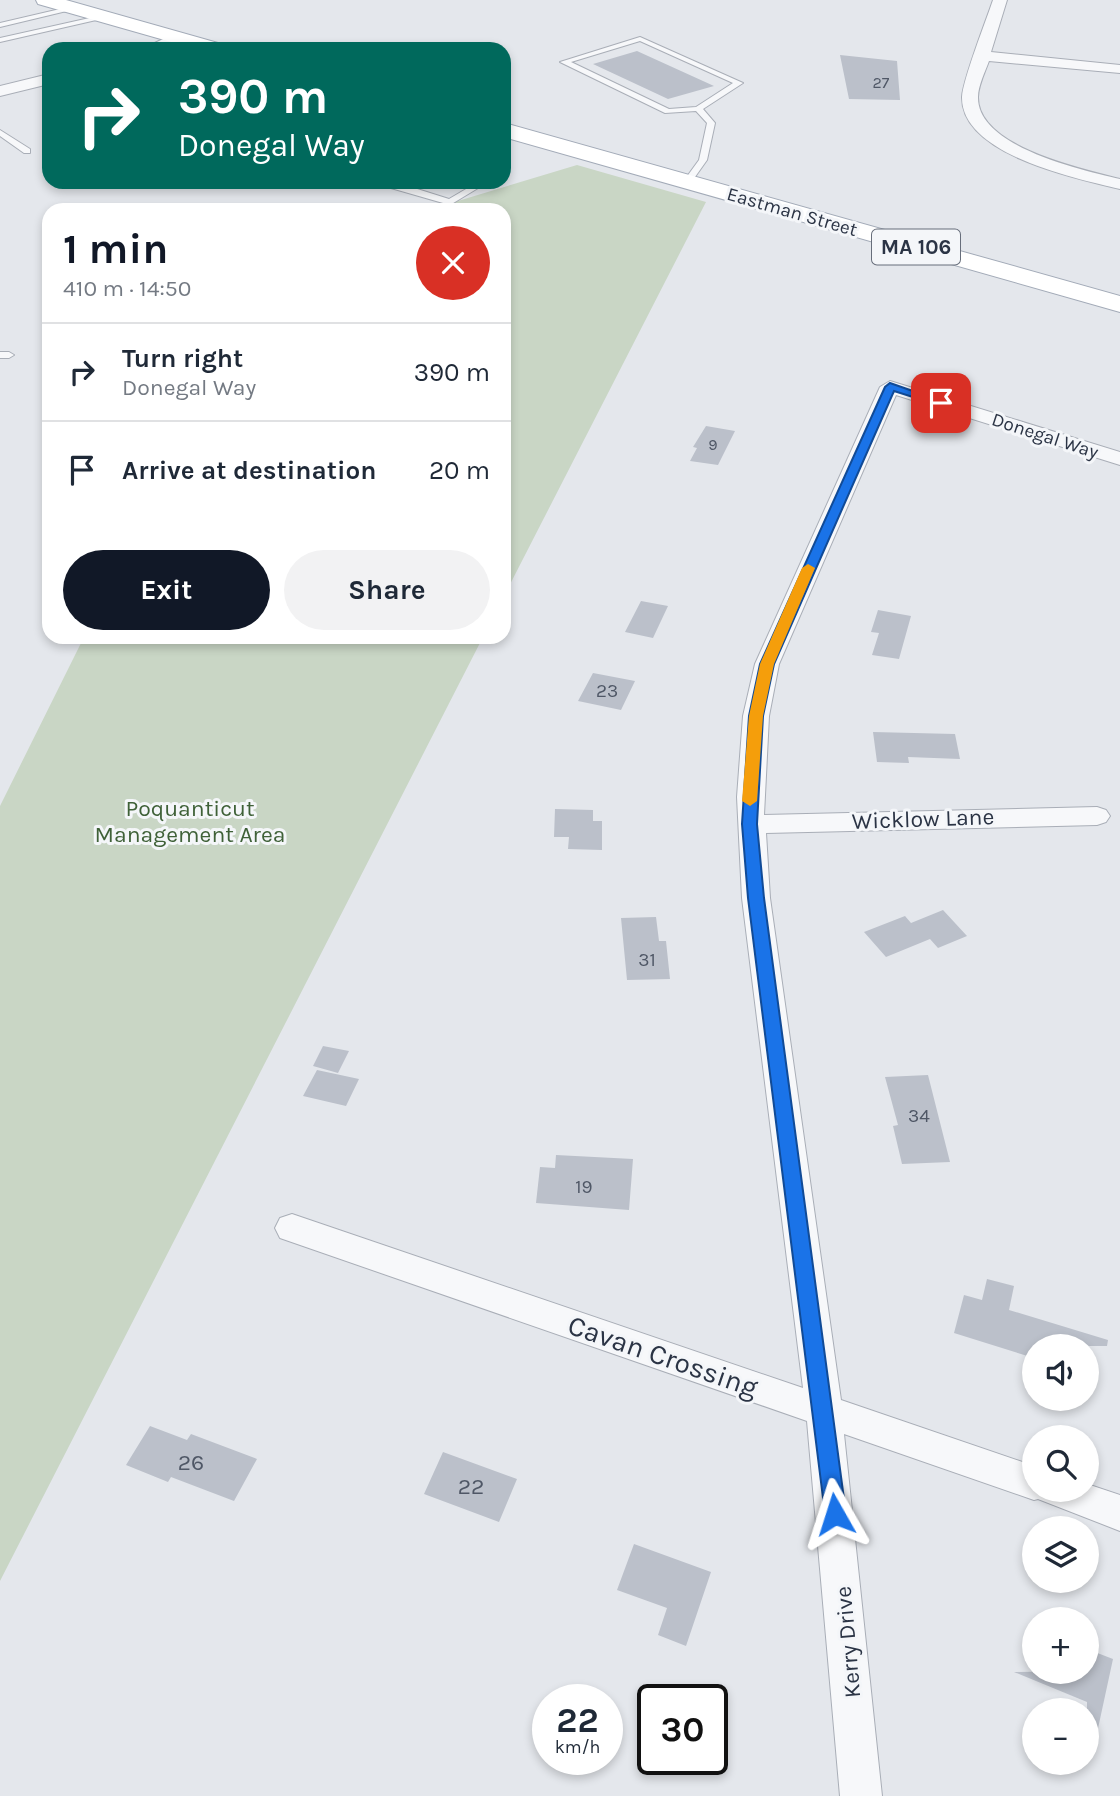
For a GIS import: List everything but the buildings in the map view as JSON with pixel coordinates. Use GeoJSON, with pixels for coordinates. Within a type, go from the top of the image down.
{"type":"FeatureCollection","features":[{"type":"Feature","properties":{"kind":"main road"},"geometry":{"type":"LineString","coordinates":[[45,0],[194,42]]}},
{"type":"Feature","properties":{"kind":"main road","name":"Eastman Street"},"geometry":{"type":"LineString","coordinates":[[511,132],[1120,304]]}},
{"type":"Feature","properties":{"kind":"street"},"geometry":{"type":"LineString","coordinates":[[1000,0],[970,106],[987,130],[1012,148],[1029,156],[1120,184]]}},
{"type":"Feature","properties":{"kind":"street"},"geometry":{"type":"LineString","coordinates":[[165,42],[176,37]]}},
{"type":"Feature","properties":{"kind":"street"},"geometry":{"type":"LineString","coordinates":[[983,56],[1120,69]]}},
{"type":"Feature","properties":{"kind":"street"},"geometry":{"type":"LineString","coordinates":[[0,90],[42,81]]}},
{"type":"Feature","properties":{"kind":"street","name":"Donegal Way"},"geometry":{"type":"LineString","coordinates":[[890,387],[1120,459]]}},
{"type":"Feature","properties":{"kind":"street","name":"Kerry Drive"},"geometry":{"type":"LineString","coordinates":[[861,1796],[824,1411],[756,898],[750,824],[756,716],[767,664],[890,387]]}},
{"type":"Feature","properties":{"kind":"street","name":"Wicklow Lane"},"geometry":{"type":"LineString","coordinates":[[750,824],[1097,816]]}},
{"type":"Feature","properties":{"kind":"street","name":"Cavan Crossing"},"geometry":{"type":"LineString","coordinates":[[292,1228],[1022,1479]]}},
{"type":"Feature","properties":{"kind":"street"},"geometry":{"type":"LineString","coordinates":[[1089,1502],[1120,1513]]}},
{"type":"Feature","properties":{"kind":"lane"},"geometry":{"type":"LineString","coordinates":[[0,24],[73,8]]}},
{"type":"Feature","properties":{"kind":"lane"},"geometry":{"type":"LineString","coordinates":[[0,40],[103,17]]}},
{"type":"Feature","properties":{"kind":"lane"},"geometry":{"type":"LineString","coordinates":[[687,182],[703,160],[711,122],[698,109],[668,111],[564,62],[640,39],[739,83],[698,109]]}},
{"type":"Feature","properties":{"kind":"lane"},"geometry":{"type":"LineString","coordinates":[[0,132],[27,151]]}},
{"type":"Feature","properties":{"kind":"lane"},"geometry":{"type":"LineString","coordinates":[[404,189],[450,202],[472,189]]}},
{"type":"Feature","properties":{"kind":"green space"},"geometry":{"type":"Polygon","coordinates":[[[577,165],[706,202],[511,582],[511,203],[451,203],[498,189],[511,189],[511,185],[577,165]]]}},
{"type":"Feature","properties":{"kind":"green space","name":"Poquanticut Management Area"},"geometry":{"type":"Polygon","coordinates":[[[81,644],[479,644],[0,1581],[0,806],[81,644]]]}},
{"type":"Feature","properties":{"kind":"slow traffic"},"geometry":{"type":"LineString","coordinates":[[750,801],[756,716],[767,664],[808,568]]}},
{"type":"Feature","properties":{"kind":"route"},"geometry":{"type":"LineString","coordinates":[[835,1514],[824,1411],[756,898],[750,824],[756,716],[767,664],[783,622],[890,387],[941,403]]}}]}
